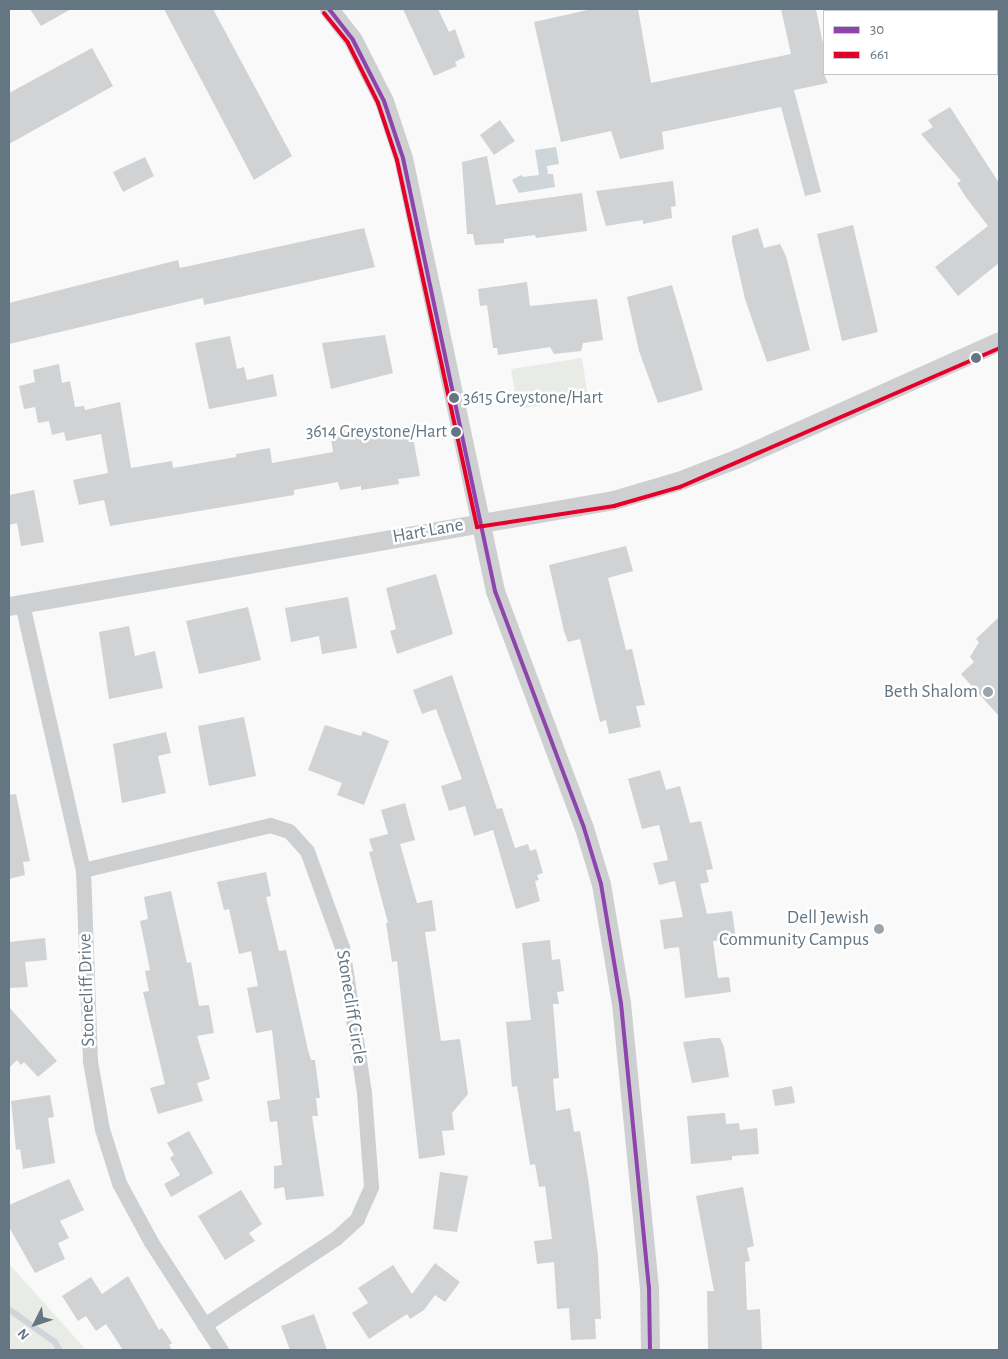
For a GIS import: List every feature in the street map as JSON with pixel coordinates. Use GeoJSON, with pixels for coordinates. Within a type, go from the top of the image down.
{"type":"FeatureCollection","features":[{"type":"Feature","properties":{"kind":"street"},"geometry":{"type":"LineString","coordinates":[[329,9],[353,40],[384,101],[402,158],[495,591],[584,828],[601,884],[621,1003],[648,1287],[650,1350]]}},
{"type":"Feature","properties":{"kind":"street","name":"Hart Lane"},"geometry":{"type":"LineString","coordinates":[[15,605],[613,500],[678,481],[999,341]]}},
{"type":"Feature","properties":{"kind":"street","name":"Stonecliff Drive"},"geometry":{"type":"LineString","coordinates":[[15,605],[82,870],[90,1061],[102,1129],[119,1184],[151,1242],[221,1350]]}},
{"type":"Feature","properties":{"kind":"street","name":"Stonecliff Circle"},"geometry":{"type":"LineString","coordinates":[[82,870],[270,825],[289,830],[307,851],[342,947],[364,1093],[372,1187],[356,1219],[336,1238],[204,1325]]}},
{"type":"Feature","properties":{"kind":"shaded area"},"geometry":{"type":"Polygon","coordinates":[[[556,147],[559,164],[547,166],[548,174],[553,174],[555,187],[519,193],[512,180],[521,175],[523,177],[539,175],[535,150],[556,147]]]}},
{"type":"Feature","properties":{"kind":"shaded area"},"geometry":{"type":"Polygon","coordinates":[[[582,358],[588,398],[518,409],[511,369],[582,358]]]}},
{"type":"Feature","properties":{"kind":"shaded area"},"geometry":{"type":"Polygon","coordinates":[[[9,1264],[55,1315],[86,1350],[9,1350],[9,1264]]]}},
{"type":"Feature","properties":{"kind":"building"},"geometry":{"type":"Polygon","coordinates":[[[30,9],[71,9],[41,26],[30,9]]]}},
{"type":"Feature","properties":{"kind":"building"},"geometry":{"type":"Polygon","coordinates":[[[164,9],[213,9],[292,156],[254,180],[164,9]]]}},
{"type":"Feature","properties":{"kind":"building"},"geometry":{"type":"Polygon","coordinates":[[[403,9],[438,9],[449,32],[455,29],[465,57],[455,62],[457,66],[434,76],[403,9]]]}},
{"type":"Feature","properties":{"kind":"building"},"geometry":{"type":"Polygon","coordinates":[[[592,9],[638,9],[651,83],[791,54],[781,9],[816,9],[823,44],[823,75],[828,83],[794,90],[821,192],[805,196],[781,107],[662,132],[664,149],[620,159],[611,131],[561,142],[534,22],[592,9]]]}},
{"type":"Feature","properties":{"kind":"building"},"geometry":{"type":"Polygon","coordinates":[[[92,48],[113,86],[9,144],[9,93],[92,48]]]}},
{"type":"Feature","properties":{"kind":"building"},"geometry":{"type":"Polygon","coordinates":[[[950,107],[999,183],[999,263],[958,296],[935,267],[988,226],[957,183],[961,181],[921,134],[933,127],[928,120],[950,107]]]}},
{"type":"Feature","properties":{"kind":"building"},"geometry":{"type":"Polygon","coordinates":[[[500,120],[515,141],[494,155],[480,135],[500,120]]]}},
{"type":"Feature","properties":{"kind":"building"},"geometry":{"type":"Polygon","coordinates":[[[487,156],[496,205],[582,193],[587,231],[536,238],[535,235],[504,239],[504,243],[475,245],[473,234],[467,234],[462,162],[487,156]]]}},
{"type":"Feature","properties":{"kind":"building"},"geometry":{"type":"Polygon","coordinates":[[[145,157],[154,176],[123,192],[113,172],[145,157]]]}},
{"type":"Feature","properties":{"kind":"building"},"geometry":{"type":"Polygon","coordinates":[[[673,181],[676,206],[671,207],[672,218],[643,224],[643,220],[606,226],[596,191],[673,181]]]}},
{"type":"Feature","properties":{"kind":"building"},"geometry":{"type":"Polygon","coordinates":[[[853,225],[878,332],[842,341],[817,234],[853,225]]]}},
{"type":"Feature","properties":{"kind":"building"},"geometry":{"type":"Polygon","coordinates":[[[364,228],[375,267],[204,305],[203,298],[9,344],[9,303],[178,260],[180,268],[364,228]]]}},
{"type":"Feature","properties":{"kind":"building"},"geometry":{"type":"Polygon","coordinates":[[[758,228],[764,248],[780,244],[786,256],[810,350],[767,362],[745,299],[732,242],[732,236],[758,228]]]}},
{"type":"Feature","properties":{"kind":"building"},"geometry":{"type":"Polygon","coordinates":[[[527,282],[530,306],[597,299],[603,340],[583,343],[581,351],[554,354],[550,347],[498,355],[497,348],[493,348],[487,305],[480,306],[478,289],[527,282]]]}},
{"type":"Feature","properties":{"kind":"building"},"geometry":{"type":"Polygon","coordinates":[[[672,285],[703,390],[658,403],[639,351],[627,297],[672,285]]]}},
{"type":"Feature","properties":{"kind":"building"},"geometry":{"type":"Polygon","coordinates":[[[385,335],[393,373],[331,389],[322,343],[385,335]]]}},
{"type":"Feature","properties":{"kind":"building"},"geometry":{"type":"Polygon","coordinates":[[[230,336],[237,369],[244,367],[247,380],[273,374],[277,396],[209,409],[195,343],[230,336]]]}},
{"type":"Feature","properties":{"kind":"building"},"geometry":{"type":"Polygon","coordinates":[[[59,364],[62,383],[70,381],[75,407],[84,406],[85,410],[120,402],[131,468],[172,461],[173,468],[236,457],[236,454],[270,448],[272,463],[333,452],[330,432],[357,428],[358,435],[411,426],[420,476],[398,479],[399,484],[361,490],[361,486],[340,490],[338,482],[294,490],[294,495],[110,526],[104,500],[79,505],[73,480],[108,473],[101,434],[66,441],[64,432],[52,435],[49,421],[38,423],[35,407],[24,409],[19,386],[35,382],[33,370],[59,364]]]}},
{"type":"Feature","properties":{"kind":"building"},"geometry":{"type":"Polygon","coordinates":[[[34,490],[44,542],[21,546],[17,523],[9,525],[9,495],[34,490]]]}},
{"type":"Feature","properties":{"kind":"building"},"geometry":{"type":"Polygon","coordinates":[[[626,546],[633,571],[608,578],[626,650],[632,649],[645,705],[636,706],[641,727],[609,734],[606,720],[600,722],[580,639],[568,642],[564,631],[549,565],[626,546]]]}},
{"type":"Feature","properties":{"kind":"building"},"geometry":{"type":"Polygon","coordinates":[[[436,574],[453,634],[397,654],[390,631],[396,629],[386,588],[436,574]]]}},
{"type":"Feature","properties":{"kind":"building"},"geometry":{"type":"Polygon","coordinates":[[[348,597],[357,648],[322,654],[319,636],[291,642],[285,608],[348,597]]]}},
{"type":"Feature","properties":{"kind":"building"},"geometry":{"type":"Polygon","coordinates":[[[248,607],[261,660],[199,674],[186,621],[248,607]]]}},
{"type":"Feature","properties":{"kind":"building","name":"Beth Shalom"},"geometry":{"type":"Polygon","coordinates":[[[999,617],[999,716],[961,674],[974,662],[970,657],[979,642],[976,639],[999,617]]]}},
{"type":"Feature","properties":{"kind":"building"},"geometry":{"type":"Polygon","coordinates":[[[129,626],[135,656],[155,651],[163,688],[109,699],[99,632],[129,626]]]}},
{"type":"Feature","properties":{"kind":"building"},"geometry":{"type":"Polygon","coordinates":[[[452,675],[497,809],[502,808],[515,848],[528,844],[530,851],[536,849],[543,873],[537,875],[539,880],[535,881],[540,901],[516,909],[493,830],[474,836],[465,806],[449,811],[441,786],[462,779],[436,709],[422,714],[413,690],[452,675]]]}},
{"type":"Feature","properties":{"kind":"building"},"geometry":{"type":"Polygon","coordinates":[[[244,717],[256,776],[209,786],[198,726],[244,717]]]}},
{"type":"Feature","properties":{"kind":"building"},"geometry":{"type":"Polygon","coordinates":[[[325,725],[361,736],[363,731],[389,741],[364,805],[337,795],[342,783],[308,770],[325,725]]]}},
{"type":"Feature","properties":{"kind":"building"},"geometry":{"type":"Polygon","coordinates":[[[166,732],[171,753],[158,756],[166,793],[122,803],[113,744],[166,732]]]}},
{"type":"Feature","properties":{"kind":"building"},"geometry":{"type":"Polygon","coordinates":[[[660,770],[666,790],[680,786],[690,823],[701,821],[713,869],[706,870],[709,882],[700,884],[707,914],[732,911],[736,939],[713,941],[718,978],[729,977],[731,992],[685,998],[679,947],[664,949],[660,920],[683,917],[675,881],[659,885],[653,863],[668,860],[659,825],[642,829],[628,779],[660,770]]]}},
{"type":"Feature","properties":{"kind":"building"},"geometry":{"type":"Polygon","coordinates":[[[16,794],[30,861],[23,862],[25,875],[9,879],[9,795],[16,794]]]}},
{"type":"Feature","properties":{"kind":"building"},"geometry":{"type":"Polygon","coordinates":[[[405,803],[415,840],[400,844],[417,903],[432,900],[436,931],[425,932],[441,1041],[460,1039],[468,1094],[452,1113],[454,1130],[442,1131],[445,1155],[419,1159],[397,961],[392,962],[386,923],[388,923],[369,852],[373,851],[369,839],[388,834],[381,810],[405,803]]]}},
{"type":"Feature","properties":{"kind":"building"},"geometry":{"type":"Polygon","coordinates":[[[266,872],[271,896],[266,897],[279,951],[286,950],[308,1050],[311,1060],[315,1060],[320,1098],[316,1098],[318,1116],[312,1116],[324,1196],[286,1200],[284,1187],[274,1189],[274,1166],[282,1165],[277,1121],[270,1122],[267,1101],[280,1099],[272,1030],[256,1033],[247,988],[258,986],[251,951],[239,954],[229,909],[224,910],[217,882],[266,872]]]}},
{"type":"Feature","properties":{"kind":"building"},"geometry":{"type":"Polygon","coordinates":[[[171,891],[187,963],[191,962],[199,1006],[209,1005],[214,1033],[197,1036],[210,1079],[197,1083],[203,1101],[158,1114],[150,1088],[165,1084],[143,992],[149,991],[145,971],[150,970],[140,921],[148,919],[144,897],[171,891]]]}},
{"type":"Feature","properties":{"kind":"building"},"geometry":{"type":"Polygon","coordinates":[[[45,938],[47,960],[25,962],[28,987],[9,988],[9,942],[45,938]]]}},
{"type":"Feature","properties":{"kind":"building"},"geometry":{"type":"Polygon","coordinates":[[[550,940],[552,960],[560,959],[564,991],[557,992],[559,1004],[553,1004],[559,1078],[553,1079],[556,1111],[570,1108],[574,1132],[580,1131],[598,1256],[601,1319],[595,1319],[596,1339],[571,1340],[569,1308],[557,1309],[554,1262],[537,1264],[534,1241],[552,1239],[545,1186],[539,1187],[535,1164],[530,1165],[517,1086],[512,1087],[506,1022],[531,1020],[522,943],[550,940]]]}},
{"type":"Feature","properties":{"kind":"building"},"geometry":{"type":"Polygon","coordinates":[[[9,1007],[57,1061],[38,1077],[24,1062],[21,1065],[17,1060],[9,1068],[9,1007]]]}},
{"type":"Feature","properties":{"kind":"building"},"geometry":{"type":"Polygon","coordinates":[[[720,1038],[724,1047],[729,1077],[692,1083],[683,1042],[720,1038]]]}},
{"type":"Feature","properties":{"kind":"building"},"geometry":{"type":"Polygon","coordinates":[[[792,1086],[795,1103],[775,1106],[772,1090],[792,1086]]]}},
{"type":"Feature","properties":{"kind":"building"},"geometry":{"type":"Polygon","coordinates":[[[50,1095],[54,1117],[48,1118],[55,1163],[23,1169],[20,1149],[16,1150],[11,1101],[50,1095]]]}},
{"type":"Feature","properties":{"kind":"building"},"geometry":{"type":"Polygon","coordinates":[[[725,1113],[726,1124],[739,1123],[740,1130],[757,1128],[759,1154],[732,1156],[732,1160],[691,1164],[687,1116],[725,1113]]]}},
{"type":"Feature","properties":{"kind":"building"},"geometry":{"type":"Polygon","coordinates":[[[189,1131],[213,1173],[171,1197],[164,1184],[180,1175],[170,1158],[174,1155],[167,1143],[189,1131]]]}},
{"type":"Feature","properties":{"kind":"building"},"geometry":{"type":"Polygon","coordinates":[[[440,1172],[468,1176],[457,1232],[433,1229],[440,1172]]]}},
{"type":"Feature","properties":{"kind":"building"},"geometry":{"type":"Polygon","coordinates":[[[69,1179],[84,1210],[60,1221],[69,1238],[58,1243],[65,1259],[35,1273],[9,1227],[9,1205],[69,1179]]]}},
{"type":"Feature","properties":{"kind":"building"},"geometry":{"type":"Polygon","coordinates":[[[743,1187],[754,1246],[747,1248],[750,1261],[745,1262],[747,1310],[760,1309],[762,1350],[708,1350],[707,1291],[714,1291],[696,1196],[743,1187]]]}},
{"type":"Feature","properties":{"kind":"building"},"geometry":{"type":"Polygon","coordinates":[[[241,1190],[262,1224],[249,1233],[255,1241],[225,1260],[198,1216],[241,1190]]]}},
{"type":"Feature","properties":{"kind":"building"},"geometry":{"type":"Polygon","coordinates":[[[435,1263],[460,1282],[445,1302],[435,1295],[424,1310],[410,1319],[407,1314],[369,1339],[352,1313],[368,1303],[358,1288],[393,1265],[412,1294],[435,1263]]]}},
{"type":"Feature","properties":{"kind":"building"},"geometry":{"type":"Polygon","coordinates":[[[128,1276],[159,1330],[162,1328],[172,1343],[169,1345],[172,1350],[123,1350],[106,1324],[96,1331],[86,1316],[78,1321],[62,1296],[91,1277],[102,1294],[128,1276]]]}},
{"type":"Feature","properties":{"kind":"building"},"geometry":{"type":"Polygon","coordinates":[[[314,1314],[327,1350],[290,1350],[281,1326],[314,1314]]]}},
{"type":"Feature","properties":{"kind":"waterway"},"geometry":{"type":"LineString","coordinates":[[9,1309],[55,1342],[60,1350]]}},
{"type":"Feature","properties":{"kind":"transit line","name":"30"},"geometry":{"type":"LineString","coordinates":[[329,9],[353,40],[384,101],[403,158],[495,591],[584,828],[601,884],[621,1003],[649,1287],[650,1350]]}},
{"type":"Feature","properties":{"kind":"transit line","name":"661"},"geometry":{"type":"LineString","coordinates":[[324,13],[348,43],[378,103],[397,160],[477,527],[614,506],[680,487],[999,348]]}},
{"type":"Feature","properties":{"kind":"place","name":"3615 Greystone/Hart"},"geometry":{"type":"Point","coordinates":[454,398]}},
{"type":"Feature","properties":{"kind":"place","name":"3614 Greystone/Hart"},"geometry":{"type":"Point","coordinates":[456,432]}},
{"type":"Feature","properties":{"kind":"place","name":"Beth Shalom"},"geometry":{"type":"Point","coordinates":[988,692]}},
{"type":"Feature","properties":{"kind":"place","name":"Dell Jewish Community Campus"},"geometry":{"type":"Point","coordinates":[879,929]}}]}
